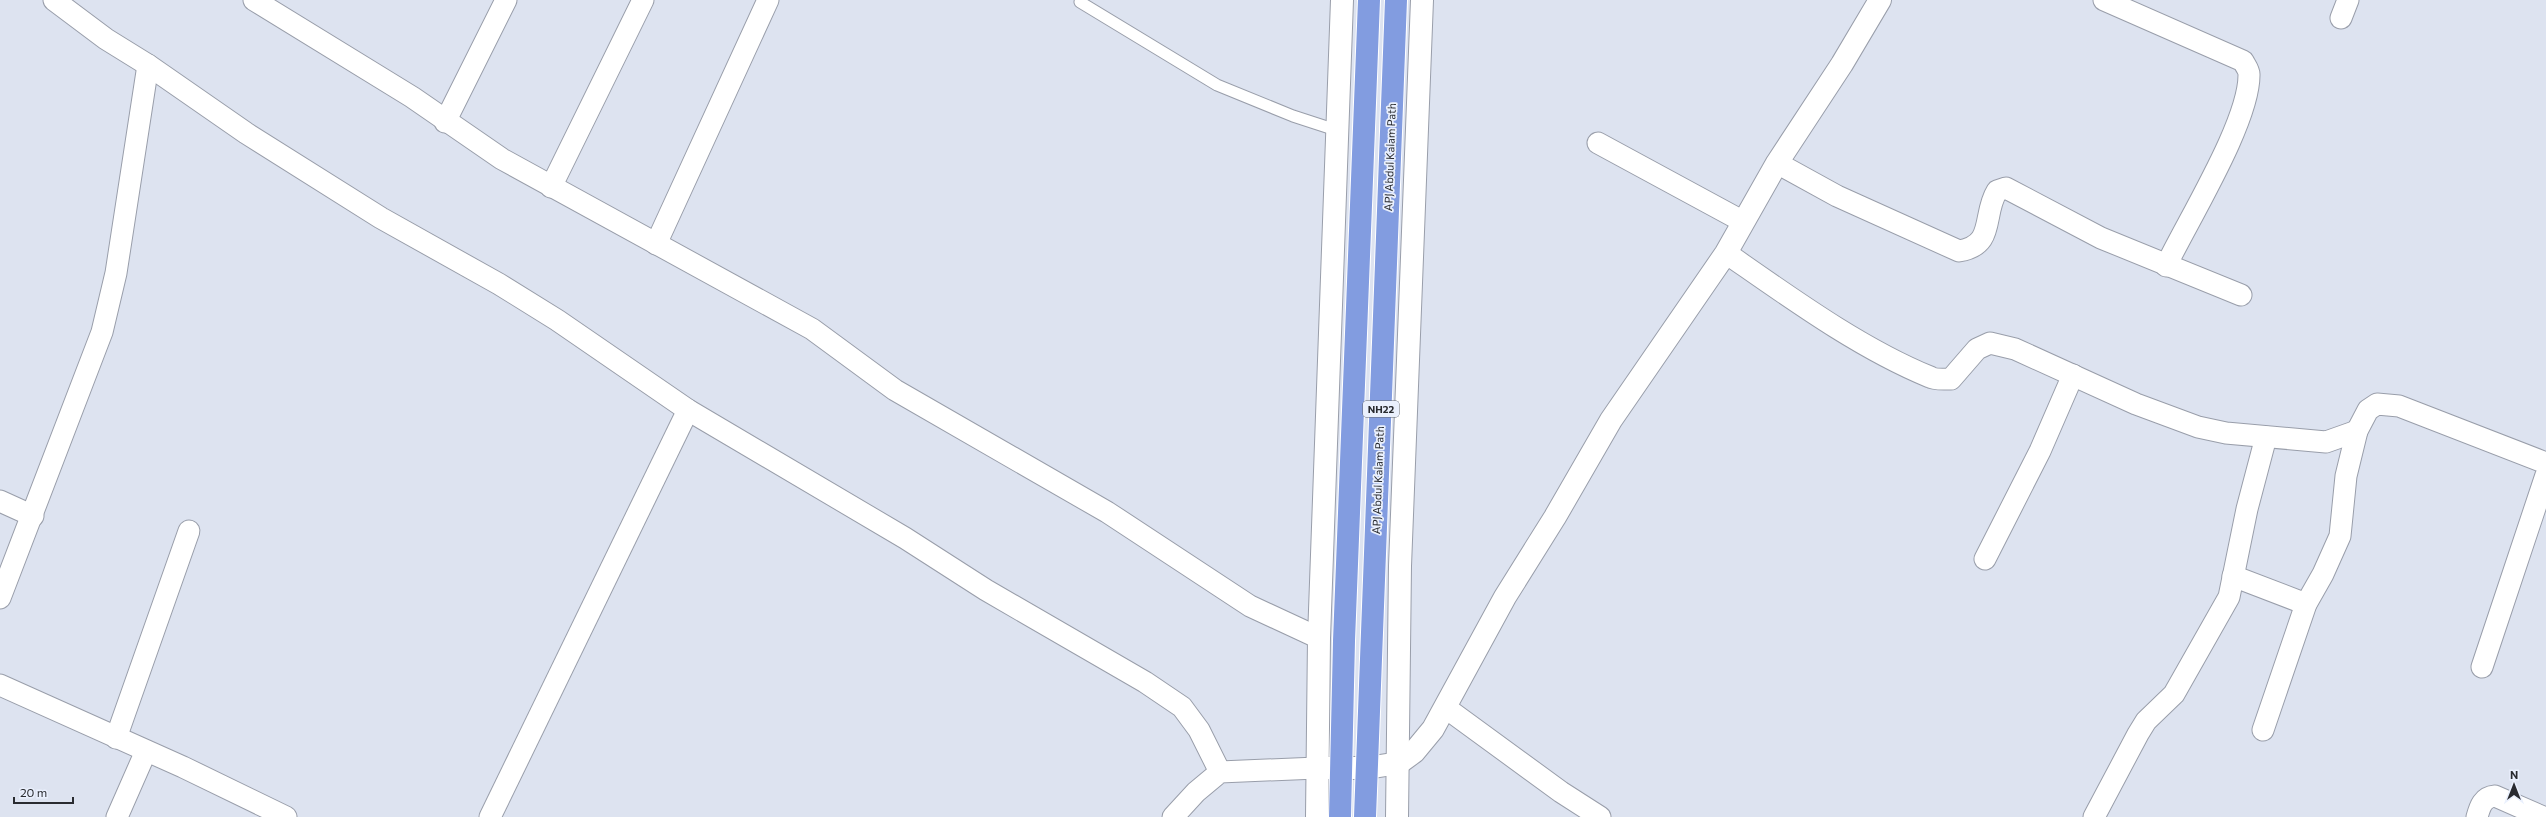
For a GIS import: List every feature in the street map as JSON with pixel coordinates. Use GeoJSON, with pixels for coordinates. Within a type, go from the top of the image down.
{"type":"FeatureCollection","features":[{"type":"Feature","properties":{"kind":"highway","name":"NH22"},"geometry":{"type":"LineString","coordinates":[[1340,817],[1344,641],[1369,0]]}},
{"type":"Feature","properties":{"kind":"highway","name":"APJ Abdul Kalam Path"},"geometry":{"type":"LineString","coordinates":[[1365,817],[1396,0]]}},
{"type":"Feature","properties":{"kind":"street"},"geometry":{"type":"LineString","coordinates":[[54,0],[106,39],[148,65],[246,133],[381,218],[477,271],[557,320],[688,410],[904,538],[986,590],[1151,686],[1182,708],[1199,730],[1220,772]]}},
{"type":"Feature","properties":{"kind":"street"},"geometry":{"type":"LineString","coordinates":[[254,0],[412,97],[445,122],[502,159],[812,329],[895,390],[1107,512],[1250,606],[1319,638]]}},
{"type":"Feature","properties":{"kind":"street"},"geometry":{"type":"LineString","coordinates":[[445,122],[506,0]]}},
{"type":"Feature","properties":{"kind":"street"},"geometry":{"type":"LineString","coordinates":[[551,187],[643,0]]}},
{"type":"Feature","properties":{"kind":"street"},"geometry":{"type":"LineString","coordinates":[[656,244],[768,0]]}},
{"type":"Feature","properties":{"kind":"street"},"geometry":{"type":"LineString","coordinates":[[1317,817],[1319,638],[1336,130],[1342,0]]}},
{"type":"Feature","properties":{"kind":"street","name":"NH22"},"geometry":{"type":"LineString","coordinates":[[1397,817],[1399,763],[1400,566],[1422,0]]}},
{"type":"Feature","properties":{"kind":"street"},"geometry":{"type":"LineString","coordinates":[[1173,817],[1196,792],[1220,772],[1317,768],[1367,768],[1399,763],[1414,752],[1446,708],[1504,597],[1555,517],[1610,420],[1726,253],[1742,221],[1777,163],[1842,64],[1880,0]]}},
{"type":"Feature","properties":{"kind":"street"},"geometry":{"type":"LineString","coordinates":[[2104,0],[2243,61],[2249,73],[2246,95],[2234,130],[2166,266]]}},
{"type":"Feature","properties":{"kind":"street"},"geometry":{"type":"LineString","coordinates":[[0,598],[33,516],[102,332],[116,273],[148,65]]}},
{"type":"Feature","properties":{"kind":"street"},"geometry":{"type":"LineString","coordinates":[[1598,143],[1742,221]]}},
{"type":"Feature","properties":{"kind":"street"},"geometry":{"type":"LineString","coordinates":[[1777,163],[1838,196],[1959,251],[1972,249],[1983,238],[1991,200],[1997,191],[2006,188],[2101,238],[2166,266],[2241,295]]}},
{"type":"Feature","properties":{"kind":"street"},"geometry":{"type":"LineString","coordinates":[[1726,253],[1806,308],[1880,353],[1931,378],[1951,379],[1977,349],[1990,343],[2015,349],[2143,407],[2191,424],[2226,433],[2326,442],[2357,431]]}},
{"type":"Feature","properties":{"kind":"street"},"geometry":{"type":"LineString","coordinates":[[1985,559],[2040,450],[2073,375]]}},
{"type":"Feature","properties":{"kind":"street"},"geometry":{"type":"LineString","coordinates":[[2263,730],[2306,604],[2323,574],[2340,536],[2346,476],[2357,431],[2368,410],[2377,404],[2393,405],[2546,463]]}},
{"type":"Feature","properties":{"kind":"street"},"geometry":{"type":"LineString","coordinates":[[490,817],[688,410]]}},
{"type":"Feature","properties":{"kind":"street"},"geometry":{"type":"LineString","coordinates":[[2094,817],[2146,721],[2174,694],[2190,668],[2204,638],[2229,596],[2247,509],[2266,437]]}},
{"type":"Feature","properties":{"kind":"street"},"geometry":{"type":"LineString","coordinates":[[2482,667],[2546,475]]}},
{"type":"Feature","properties":{"kind":"street"},"geometry":{"type":"LineString","coordinates":[[0,501],[33,516]]}},
{"type":"Feature","properties":{"kind":"street"},"geometry":{"type":"LineString","coordinates":[[116,738],[189,531]]}},
{"type":"Feature","properties":{"kind":"street"},"geometry":{"type":"LineString","coordinates":[[2233,576],[2306,604]]}},
{"type":"Feature","properties":{"kind":"street"},"geometry":{"type":"LineString","coordinates":[[0,685],[146,751],[286,817]]}},
{"type":"Feature","properties":{"kind":"street"},"geometry":{"type":"LineString","coordinates":[[1446,708],[1561,792],[1600,817]]}},
{"type":"Feature","properties":{"kind":"street"},"geometry":{"type":"LineString","coordinates":[[117,817],[146,751]]}},
{"type":"Feature","properties":{"kind":"street"},"geometry":{"type":"LineString","coordinates":[[2477,817],[2483,802],[2488,797],[2496,796],[2544,817]]}},
{"type":"Feature","properties":{"kind":"lane"},"geometry":{"type":"LineString","coordinates":[[1080,2],[1217,85],[1293,116],[1336,130]]}}]}
